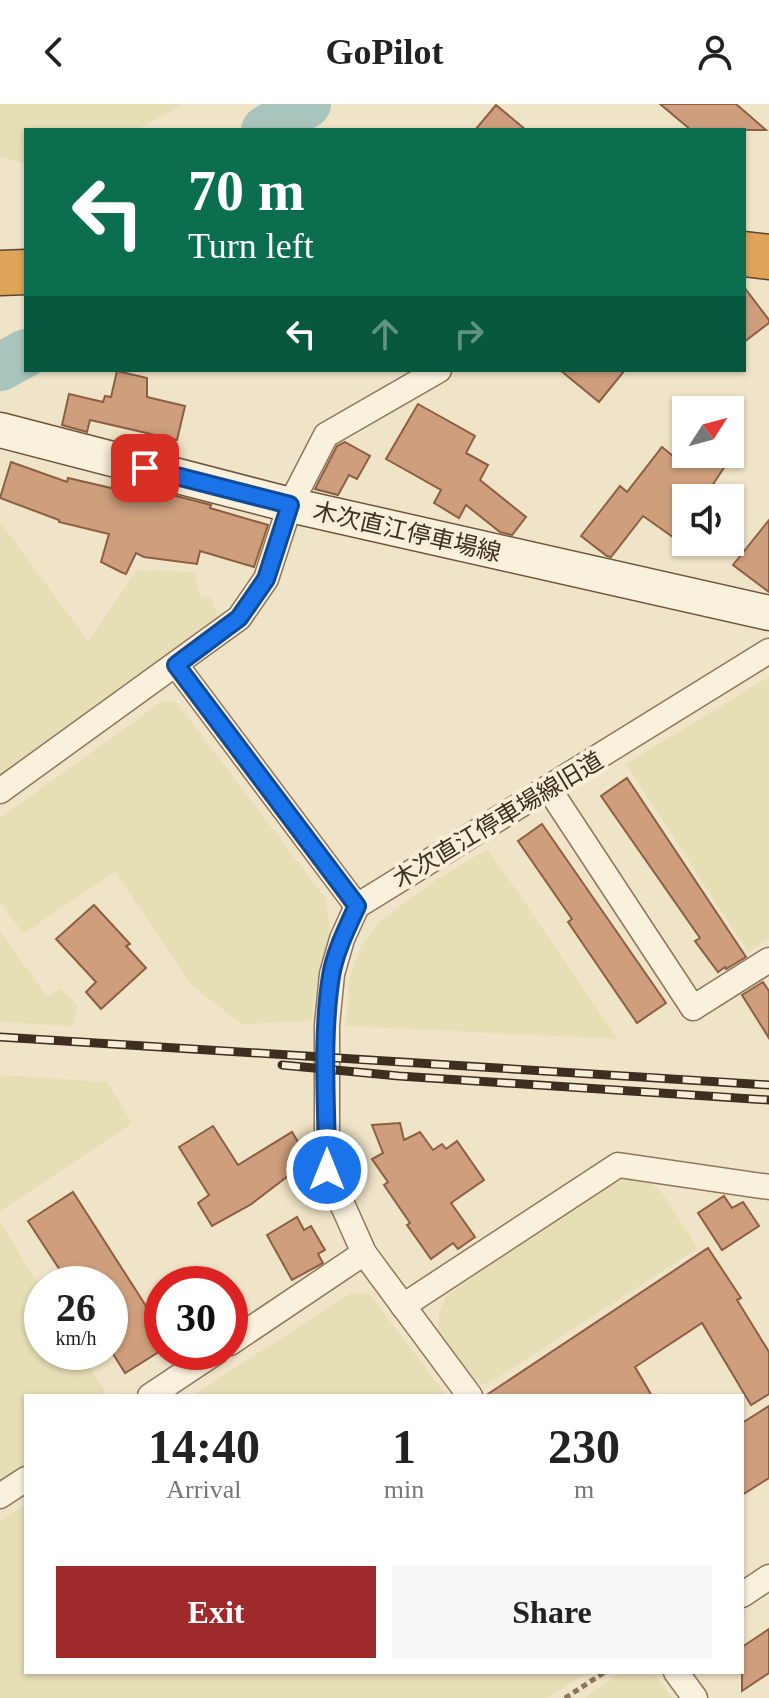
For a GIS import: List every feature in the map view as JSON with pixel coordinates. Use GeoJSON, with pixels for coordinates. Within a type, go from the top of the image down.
{"type":"FeatureCollection","features":[{"type":"Feature","properties":{"kind":"highway"},"geometry":{"type":"LineString","coordinates":[[746,254],[769,257]]}},
{"type":"Feature","properties":{"kind":"highway"},"geometry":{"type":"LineString","coordinates":[[0,273],[24,272]]}},
{"type":"Feature","properties":{"kind":"main road","name":"木次直江停車場線"},"geometry":{"type":"LineString","coordinates":[[0,430],[290,505],[769,613]]}},
{"type":"Feature","properties":{"kind":"street"},"geometry":{"type":"LineString","coordinates":[[0,791],[239,618],[266,579],[290,505],[326,435],[436,372]]}},
{"type":"Feature","properties":{"kind":"street","name":"木次直江停車場線旧道"},"geometry":{"type":"LineString","coordinates":[[357,906],[769,651]]}},
{"type":"Feature","properties":{"kind":"street"},"geometry":{"type":"LineString","coordinates":[[176,665],[357,906],[342,939],[332,974],[327,1025],[327,1170],[364,1253],[469,1394]]}},
{"type":"Feature","properties":{"kind":"street"},"geometry":{"type":"LineString","coordinates":[[549,789],[693,1008],[769,960]]}},
{"type":"Feature","properties":{"kind":"street"},"geometry":{"type":"LineString","coordinates":[[403,1306],[618,1165],[769,1187]]}},
{"type":"Feature","properties":{"kind":"street"},"geometry":{"type":"LineString","coordinates":[[248,1331],[364,1253]]}},
{"type":"Feature","properties":{"kind":"street"},"geometry":{"type":"LineString","coordinates":[[153,1394],[189,1370]]}},
{"type":"Feature","properties":{"kind":"street"},"geometry":{"type":"LineString","coordinates":[[0,1496],[24,1480]]}},
{"type":"Feature","properties":{"kind":"street"},"geometry":{"type":"LineString","coordinates":[[744,1594],[769,1577]]}},
{"type":"Feature","properties":{"kind":"street"},"geometry":{"type":"LineString","coordinates":[[677,1674],[695,1698]]}},
{"type":"Feature","properties":{"kind":"path"},"geometry":{"type":"LineString","coordinates":[[565,1698],[602,1674]]}},
{"type":"Feature","properties":{"kind":"shaded area"},"geometry":{"type":"Polygon","coordinates":[[[0,104],[183,104],[140,128],[24,128],[24,163],[0,157],[0,104]]]}},
{"type":"Feature","properties":{"kind":"shaded area"},"geometry":{"type":"Polygon","coordinates":[[[0,522],[88,641],[137,570],[195,572],[200,597],[210,596],[219,621],[119,688],[0,779],[0,522]]]}},
{"type":"Feature","properties":{"kind":"shaded area"},"geometry":{"type":"Polygon","coordinates":[[[769,677],[769,938],[748,952],[626,764],[769,677]]]}},
{"type":"Feature","properties":{"kind":"shaded area"},"geometry":{"type":"Polygon","coordinates":[[[163,701],[177,703],[325,898],[331,937],[320,963],[311,1021],[242,1024],[191,985],[115,872],[23,934],[0,901],[0,818],[163,701]]]}},
{"type":"Feature","properties":{"kind":"shaded area"},"geometry":{"type":"Polygon","coordinates":[[[488,849],[618,1039],[346,1026],[350,977],[361,946],[381,920],[436,880],[488,849]]]}},
{"type":"Feature","properties":{"kind":"shaded area"},"geometry":{"type":"Polygon","coordinates":[[[0,931],[47,997],[61,989],[78,1006],[72,1026],[0,1022],[0,931]]]}},
{"type":"Feature","properties":{"kind":"shaded area"},"geometry":{"type":"Polygon","coordinates":[[[0,1075],[107,1082],[132,1123],[0,1211],[0,1075]]]}},
{"type":"Feature","properties":{"kind":"shaded area"},"geometry":{"type":"Polygon","coordinates":[[[628,1179],[649,1182],[660,1190],[698,1248],[486,1385],[471,1381],[438,1333],[439,1313],[446,1296],[608,1184],[628,1179]]]}},
{"type":"Feature","properties":{"kind":"shaded area"},"geometry":{"type":"Polygon","coordinates":[[[0,1222],[27,1266],[24,1266],[24,1370],[91,1370],[107,1394],[24,1394],[24,1472],[0,1488],[0,1222]]]}},
{"type":"Feature","properties":{"kind":"shaded area"},"geometry":{"type":"Polygon","coordinates":[[[351,1293],[369,1294],[445,1394],[195,1394],[232,1370],[248,1370],[248,1360],[351,1293]]]}},
{"type":"Feature","properties":{"kind":"shaded area"},"geometry":{"type":"Polygon","coordinates":[[[24,1505],[24,1674],[585,1674],[548,1698],[0,1698],[0,1521],[24,1505]]]}},
{"type":"Feature","properties":{"kind":"shaded area"},"geometry":{"type":"Polygon","coordinates":[[[620,1674],[654,1674],[672,1698],[584,1698],[620,1674]]]}},
{"type":"Feature","properties":{"kind":"building"},"geometry":{"type":"Polygon","coordinates":[[[660,104],[736,104],[766,130],[746,128],[689,128],[660,104]]]}},
{"type":"Feature","properties":{"kind":"building"},"geometry":{"type":"Polygon","coordinates":[[[496,105],[524,128],[477,128],[496,105]]]}},
{"type":"Feature","properties":{"kind":"building"},"geometry":{"type":"Polygon","coordinates":[[[746,290],[769,320],[746,340],[746,290]]]}},
{"type":"Feature","properties":{"kind":"building"},"geometry":{"type":"Polygon","coordinates":[[[117,372],[147,378],[147,397],[185,406],[177,440],[90,420],[87,432],[62,425],[69,394],[103,402],[105,396],[111,397],[117,372]]]}},
{"type":"Feature","properties":{"kind":"building"},"geometry":{"type":"Polygon","coordinates":[[[562,372],[623,372],[599,402],[562,372]]]}},
{"type":"Feature","properties":{"kind":"building"},"geometry":{"type":"Polygon","coordinates":[[[418,404],[475,436],[466,453],[488,465],[480,480],[526,517],[512,535],[500,532],[466,505],[459,518],[434,503],[441,490],[386,459],[418,404]]]}},
{"type":"Feature","properties":{"kind":"building"},"geometry":{"type":"Polygon","coordinates":[[[345,442],[370,456],[357,479],[349,475],[338,495],[315,489],[337,446],[345,442]]]}},
{"type":"Feature","properties":{"kind":"building"},"geometry":{"type":"Polygon","coordinates":[[[662,447],[672,455],[672,468],[724,468],[713,484],[672,484],[672,536],[643,516],[611,557],[607,556],[581,536],[620,486],[627,492],[662,447]]]}},
{"type":"Feature","properties":{"kind":"building"},"geometry":{"type":"Polygon","coordinates":[[[11,462],[67,482],[68,478],[120,490],[122,482],[211,505],[210,508],[268,525],[254,567],[200,551],[197,564],[144,557],[136,553],[126,574],[121,572],[101,562],[109,534],[59,522],[0,498],[11,462]]]}},
{"type":"Feature","properties":{"kind":"building"},"geometry":{"type":"Polygon","coordinates":[[[769,520],[769,592],[733,565],[740,556],[744,556],[744,551],[769,520]]]}},
{"type":"Feature","properties":{"kind":"building"},"geometry":{"type":"Polygon","coordinates":[[[627,778],[746,957],[726,969],[718,972],[695,941],[700,938],[601,796],[627,778]]]}},
{"type":"Feature","properties":{"kind":"building"},"geometry":{"type":"Polygon","coordinates":[[[542,824],[666,1003],[637,1023],[568,922],[572,919],[518,841],[542,824]]]}},
{"type":"Feature","properties":{"kind":"building"},"geometry":{"type":"Polygon","coordinates":[[[94,905],[130,944],[126,946],[146,968],[101,1009],[86,992],[96,982],[56,939],[94,905]]]}},
{"type":"Feature","properties":{"kind":"building"},"geometry":{"type":"Polygon","coordinates":[[[763,982],[769,991],[769,1038],[742,995],[763,982]]]}},
{"type":"Feature","properties":{"kind":"building"},"geometry":{"type":"Polygon","coordinates":[[[400,1123],[404,1140],[420,1132],[433,1150],[442,1144],[446,1149],[457,1141],[484,1180],[451,1203],[475,1237],[458,1249],[453,1243],[431,1259],[407,1225],[410,1223],[384,1185],[388,1182],[372,1159],[383,1153],[372,1125],[400,1123]]]}},
{"type":"Feature","properties":{"kind":"building"},"geometry":{"type":"Polygon","coordinates":[[[213,1126],[238,1165],[292,1132],[309,1160],[250,1205],[212,1226],[198,1203],[209,1195],[179,1147],[213,1126]]]}},
{"type":"Feature","properties":{"kind":"building"},"geometry":{"type":"Polygon","coordinates":[[[73,1192],[120,1266],[57,1266],[28,1221],[73,1192]]]}},
{"type":"Feature","properties":{"kind":"building"},"geometry":{"type":"Polygon","coordinates":[[[724,1196],[732,1208],[743,1202],[759,1226],[722,1250],[698,1213],[724,1196]]]}},
{"type":"Feature","properties":{"kind":"building"},"geometry":{"type":"Polygon","coordinates":[[[297,1217],[304,1230],[311,1226],[325,1250],[318,1254],[323,1263],[292,1280],[267,1235],[297,1217]]]}},
{"type":"Feature","properties":{"kind":"building"},"geometry":{"type":"Polygon","coordinates":[[[708,1248],[741,1298],[737,1300],[769,1352],[769,1394],[751,1405],[702,1323],[635,1367],[651,1394],[488,1394],[708,1248]]]}},
{"type":"Feature","properties":{"kind":"building"},"geometry":{"type":"Polygon","coordinates":[[[128,1278],[144,1303],[144,1361],[125,1373],[123,1370],[128,1370],[128,1278]]]}},
{"type":"Feature","properties":{"kind":"building"},"geometry":{"type":"Polygon","coordinates":[[[769,1406],[769,1478],[744,1494],[744,1422],[769,1406]]]}},
{"type":"Feature","properties":{"kind":"building"},"geometry":{"type":"Polygon","coordinates":[[[769,1629],[769,1673],[742,1691],[744,1674],[744,1646],[769,1629]]]}},
{"type":"Feature","properties":{"kind":"waterway"},"geometry":{"type":"LineString","coordinates":[[268,128],[307,104]]}},
{"type":"Feature","properties":{"kind":"waterway"},"geometry":{"type":"LineString","coordinates":[[0,367],[24,354]]}},
{"type":"Feature","properties":{"kind":"railway"},"geometry":{"type":"LineString","coordinates":[[0,1037],[769,1085]]}},
{"type":"Feature","properties":{"kind":"railway"},"geometry":{"type":"LineString","coordinates":[[282,1065],[399,1076],[769,1100]]}},
{"type":"Feature","properties":{"kind":"route"},"geometry":{"type":"LineString","coordinates":[[145,468],[290,505],[266,579],[239,618],[176,665],[357,906],[342,939],[332,974],[327,1025],[327,1170]]}}]}
